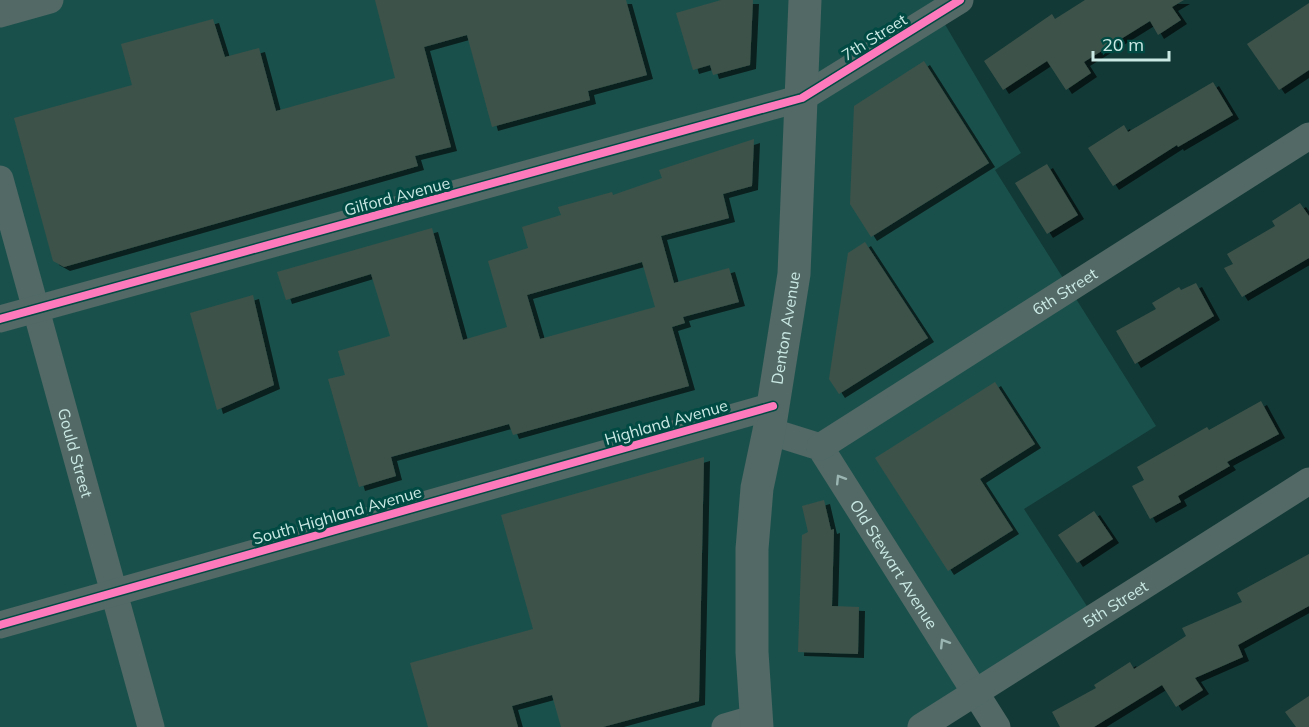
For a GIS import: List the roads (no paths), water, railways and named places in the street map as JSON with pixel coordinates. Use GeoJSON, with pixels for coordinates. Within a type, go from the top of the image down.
{"type":"FeatureCollection","features":[{"type":"Feature","properties":{"kind":"main road","name":"Denton Avenue"},"geometry":{"type":"LineString","coordinates":[[757,722],[752,652],[752,549],[757,488],[771,418],[794,274],[805,0]]}},
{"type":"Feature","properties":{"kind":"street"},"geometry":{"type":"LineString","coordinates":[[0,14],[50,0]]}},
{"type":"Feature","properties":{"kind":"street","name":"7th Street"},"geometry":{"type":"LineString","coordinates":[[802,98],[960,0]]}},
{"type":"Feature","properties":{"kind":"street","name":"Gilford Avenue"},"geometry":{"type":"LineString","coordinates":[[0,319],[802,98]]}},
{"type":"Feature","properties":{"kind":"street","name":"6th Street"},"geometry":{"type":"LineString","coordinates":[[820,447],[1309,136]]}},
{"type":"Feature","properties":{"kind":"street","name":"Gould Street"},"geometry":{"type":"LineString","coordinates":[[0,179],[151,727]]}},
{"type":"Feature","properties":{"kind":"street"},"geometry":{"type":"LineString","coordinates":[[771,418],[820,447]]}},
{"type":"Feature","properties":{"kind":"street","name":"Highland Avenue"},"geometry":{"type":"LineString","coordinates":[[567,464],[771,418]]}},
{"type":"Feature","properties":{"kind":"street","name":"Old Stewart Avenue"},"geometry":{"type":"LineString","coordinates":[[820,447],[997,727]]}},
{"type":"Feature","properties":{"kind":"street","name":"South Highland Avenue"},"geometry":{"type":"LineString","coordinates":[[115,592],[567,464]]}},
{"type":"Feature","properties":{"kind":"street","name":"5th Street"},"geometry":{"type":"LineString","coordinates":[[921,727],[1309,481]]}},
{"type":"Feature","properties":{"kind":"street"},"geometry":{"type":"LineString","coordinates":[[0,625],[115,592]]}},
{"type":"Feature","properties":{"kind":"street"},"geometry":{"type":"LineString","coordinates":[[725,727],[757,722]]}}]}
